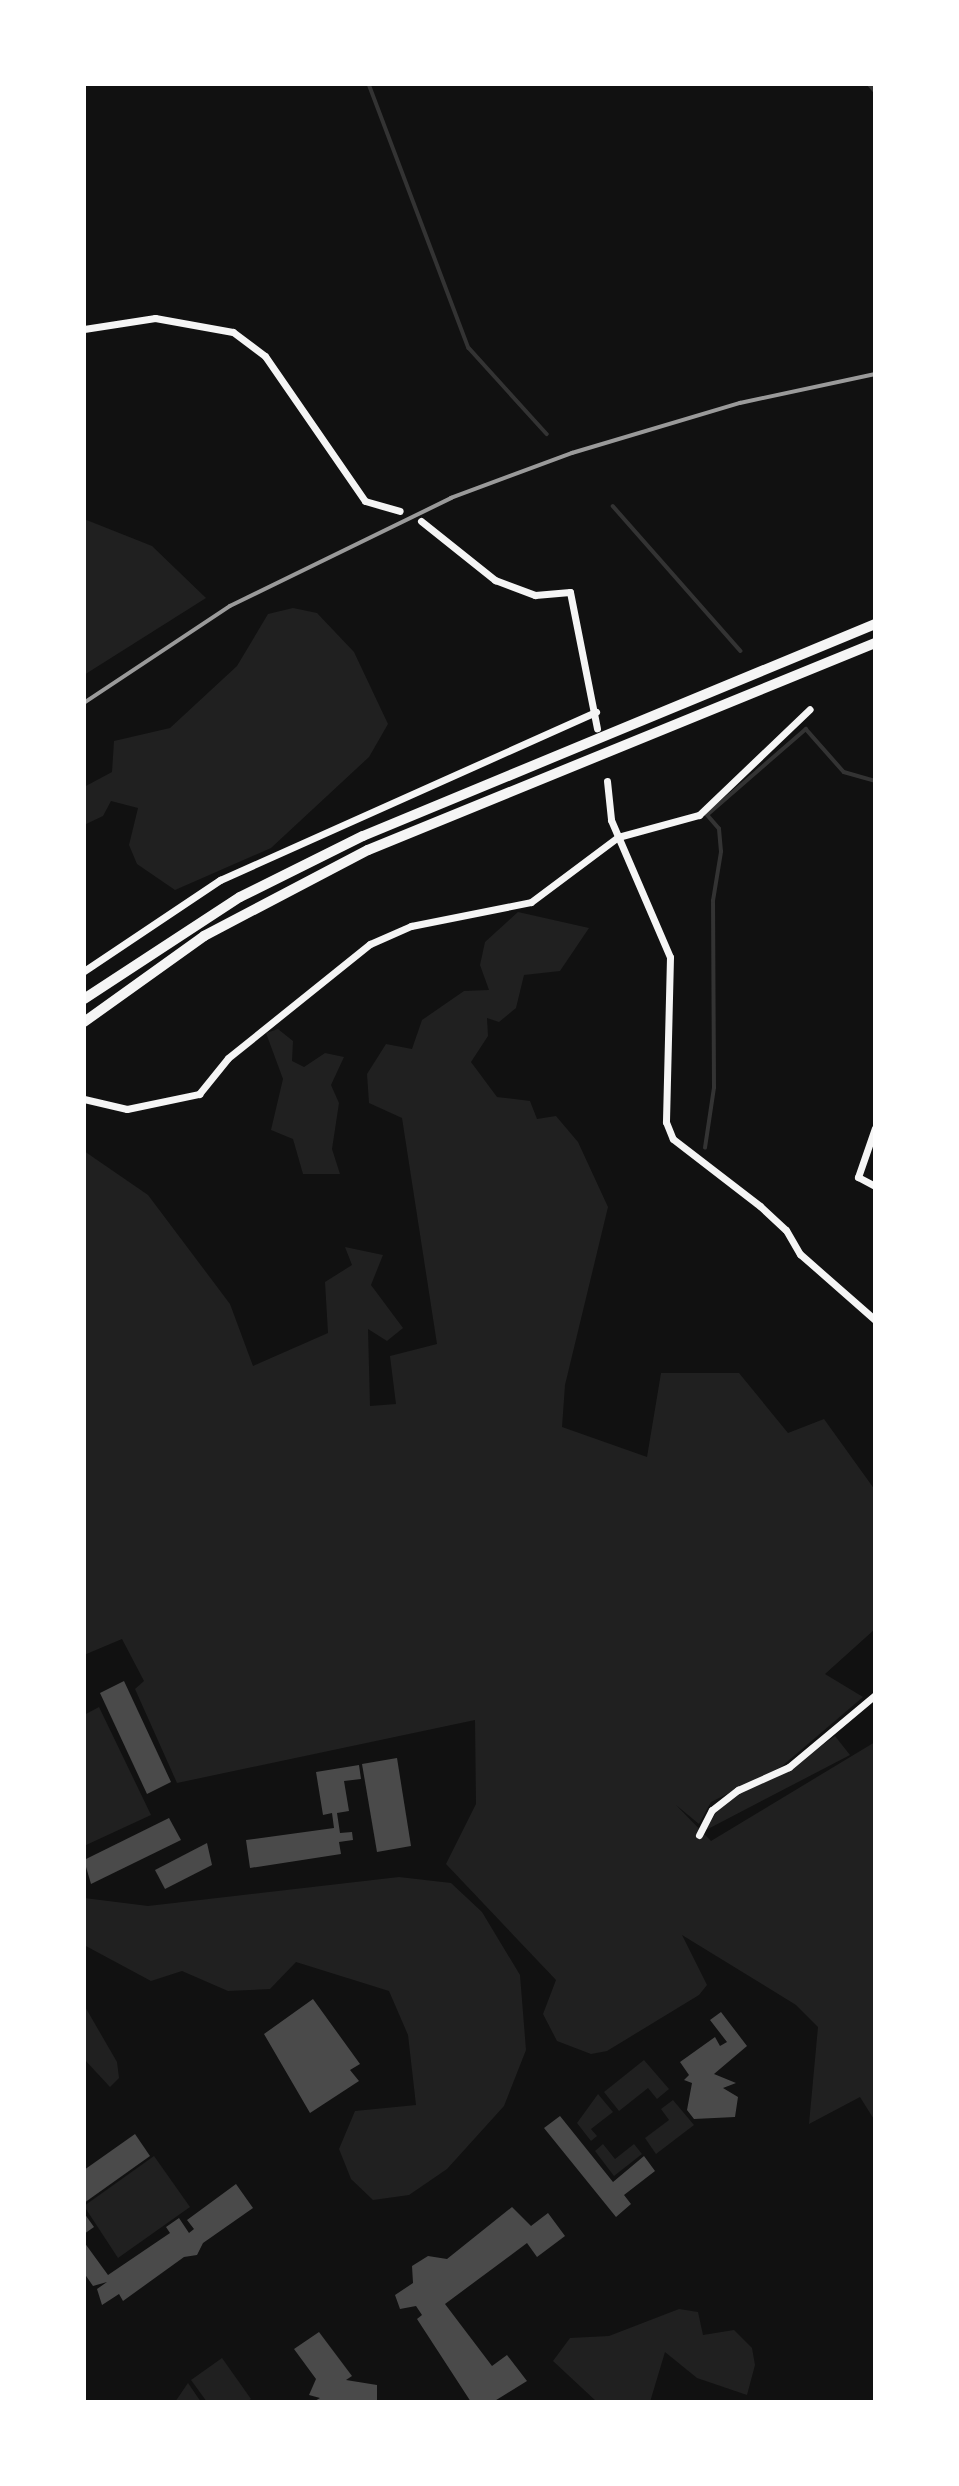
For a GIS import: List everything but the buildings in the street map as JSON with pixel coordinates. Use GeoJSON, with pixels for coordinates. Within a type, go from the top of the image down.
{"type":"FeatureCollection","features":[{"type":"Feature","properties":{"kind":"highway"},"geometry":{"type":"LineString","coordinates":[[84,999],[240,897],[363,836],[875,624]]}},
{"type":"Feature","properties":{"kind":"highway"},"geometry":{"type":"LineString","coordinates":[[84,1022],[204,936],[368,850],[875,643]]}},
{"type":"Feature","properties":{"kind":"street"},"geometry":{"type":"LineString","coordinates":[[84,329],[155,317],[233,332],[265,356],[365,501],[400,511]]}},
{"type":"Feature","properties":{"kind":"street"},"geometry":{"type":"LineString","coordinates":[[421,521],[495,580],[535,595],[570,592],[596,712],[597,728]]}},
{"type":"Feature","properties":{"kind":"street"},"geometry":{"type":"LineString","coordinates":[[84,1100],[127,1108],[199,1094],[228,1058],[370,944],[411,926],[531,902],[618,837],[699,814],[810,709]]}},
{"type":"Feature","properties":{"kind":"street"},"geometry":{"type":"LineString","coordinates":[[84,971],[220,880],[596,712]]}},
{"type":"Feature","properties":{"kind":"street"},"geometry":{"type":"LineString","coordinates":[[607,781],[618,837],[670,957],[666,1122],[673,1139],[760,1206],[800,1254],[875,1320]]}},
{"type":"Feature","properties":{"kind":"street"},"geometry":{"type":"LineString","coordinates":[[875,1128],[858,1177],[875,1186]]}},
{"type":"Feature","properties":{"kind":"street"},"geometry":{"type":"LineString","coordinates":[[699,1835],[712,1810],[738,1790],[789,1767],[875,1695]]}},
{"type":"Feature","properties":{"kind":"shaded area"},"geometry":{"type":"Polygon","coordinates":[[[84,519],[152,546],[206,598],[84,675],[84,519]]]}},
{"type":"Feature","properties":{"kind":"shaded area"},"geometry":{"type":"Polygon","coordinates":[[[293,608],[317,613],[354,652],[388,724],[369,757],[271,848],[175,890],[137,864],[129,845],[138,808],[111,801],[103,816],[84,825],[84,787],[112,772],[114,741],[170,728],[237,666],[268,614],[293,608]]]}},
{"type":"Feature","properties":{"kind":"shaded area"},"geometry":{"type":"Polygon","coordinates":[[[518,912],[589,928],[560,971],[524,975],[516,1008],[499,1022],[487,1018],[488,1036],[471,1062],[497,1097],[530,1101],[537,1119],[556,1116],[578,1142],[608,1207],[565,1385],[562,1427],[647,1457],[661,1373],[739,1373],[788,1433],[824,1419],[875,1490],[875,1629],[825,1674],[863,1697],[781,1767],[711,1802],[699,1824],[676,1805],[711,1841],[875,1742],[875,2121],[860,2097],[809,2124],[818,2027],[796,2005],[682,1935],[707,1985],[699,1995],[607,2051],[591,2054],[557,2041],[543,2014],[556,1980],[446,1864],[476,1804],[475,1720],[177,1783],[135,1689],[144,1681],[122,1639],[84,1655],[84,1151],[148,1195],[230,1304],[253,1366],[328,1333],[325,1282],[352,1265],[345,1247],[383,1255],[371,1285],[403,1328],[387,1341],[368,1329],[370,1406],[396,1404],[390,1356],[437,1344],[402,1118],[369,1103],[367,1074],[386,1044],[412,1049],[422,1020],[464,991],[489,990],[480,965],[485,942],[518,912]]]}},
{"type":"Feature","properties":{"kind":"shaded area"},"geometry":{"type":"Polygon","coordinates":[[[278,1029],[293,1041],[292,1061],[304,1067],[325,1053],[344,1057],[331,1085],[339,1103],[332,1149],[340,1174],[303,1174],[293,1139],[271,1130],[283,1079],[266,1033],[278,1029]]]}},
{"type":"Feature","properties":{"kind":"shaded area"},"geometry":{"type":"Polygon","coordinates":[[[99,1707],[151,1815],[84,1846],[84,1715],[99,1707]]]}},
{"type":"Feature","properties":{"kind":"shaded area"},"geometry":{"type":"Polygon","coordinates":[[[835,1736],[850,1755],[706,1830],[718,1809],[739,1793],[777,1777],[835,1736]]]}},
{"type":"Feature","properties":{"kind":"shaded area"},"geometry":{"type":"Polygon","coordinates":[[[399,1877],[451,1883],[482,1912],[520,1975],[526,2050],[504,2106],[447,2169],[409,2195],[373,2200],[351,2179],[339,2149],[355,2111],[416,2105],[408,2035],[389,1991],[296,1962],[270,1989],[228,1991],[182,1971],[151,1981],[84,1945],[84,1898],[148,1906],[399,1877]]]}},
{"type":"Feature","properties":{"kind":"shaded area"},"geometry":{"type":"Polygon","coordinates":[[[84,2005],[117,2062],[119,2078],[110,2087],[84,2059],[84,2005]]]}},
{"type":"Feature","properties":{"kind":"shaded area"},"geometry":{"type":"Polygon","coordinates":[[[644,2060],[669,2089],[657,2099],[648,2088],[619,2111],[604,2092],[644,2060]]]}},
{"type":"Feature","properties":{"kind":"shaded area"},"geometry":{"type":"Polygon","coordinates":[[[598,2094],[613,2112],[591,2129],[597,2136],[591,2141],[577,2123],[598,2094]]]}},
{"type":"Feature","properties":{"kind":"shaded area"},"geometry":{"type":"Polygon","coordinates":[[[673,2100],[694,2125],[656,2154],[645,2138],[669,2120],[661,2109],[673,2100]]]}},
{"type":"Feature","properties":{"kind":"shaded area"},"geometry":{"type":"Polygon","coordinates":[[[603,2144],[615,2159],[634,2144],[642,2154],[614,2176],[595,2151],[603,2144]]]}},
{"type":"Feature","properties":{"kind":"shaded area"},"geometry":{"type":"Polygon","coordinates":[[[154,2156],[190,2207],[118,2258],[84,2206],[154,2156]]]}},
{"type":"Feature","properties":{"kind":"shaded area"},"geometry":{"type":"Polygon","coordinates":[[[679,2309],[698,2312],[703,2335],[734,2330],[752,2348],[755,2365],[747,2395],[697,2378],[665,2352],[650,2402],[597,2402],[553,2361],[570,2338],[609,2336],[679,2309]]]}},
{"type":"Feature","properties":{"kind":"shaded area"},"geometry":{"type":"Polygon","coordinates":[[[222,2358],[251,2399],[247,2402],[207,2402],[191,2380],[222,2358]]]}},
{"type":"Feature","properties":{"kind":"shaded area"},"geometry":{"type":"Polygon","coordinates":[[[188,2383],[201,2402],[175,2402],[188,2383]]]}},
{"type":"Feature","properties":{"kind":"waterway"},"geometry":{"type":"LineString","coordinates":[[369,84],[469,348],[547,434]]}},
{"type":"Feature","properties":{"kind":"waterway"},"geometry":{"type":"LineString","coordinates":[[869,84],[875,91]]}},
{"type":"Feature","properties":{"kind":"waterway"},"geometry":{"type":"LineString","coordinates":[[613,506],[741,651]]}},
{"type":"Feature","properties":{"kind":"waterway"},"geometry":{"type":"LineString","coordinates":[[705,1148],[714,1088],[713,901],[721,852],[719,829],[707,815],[806,729],[844,772],[875,781]]}},
{"type":"Feature","properties":{"kind":"railway"},"geometry":{"type":"LineString","coordinates":[[84,703],[230,606],[451,498],[572,453],[740,403],[875,374]]}}]}
